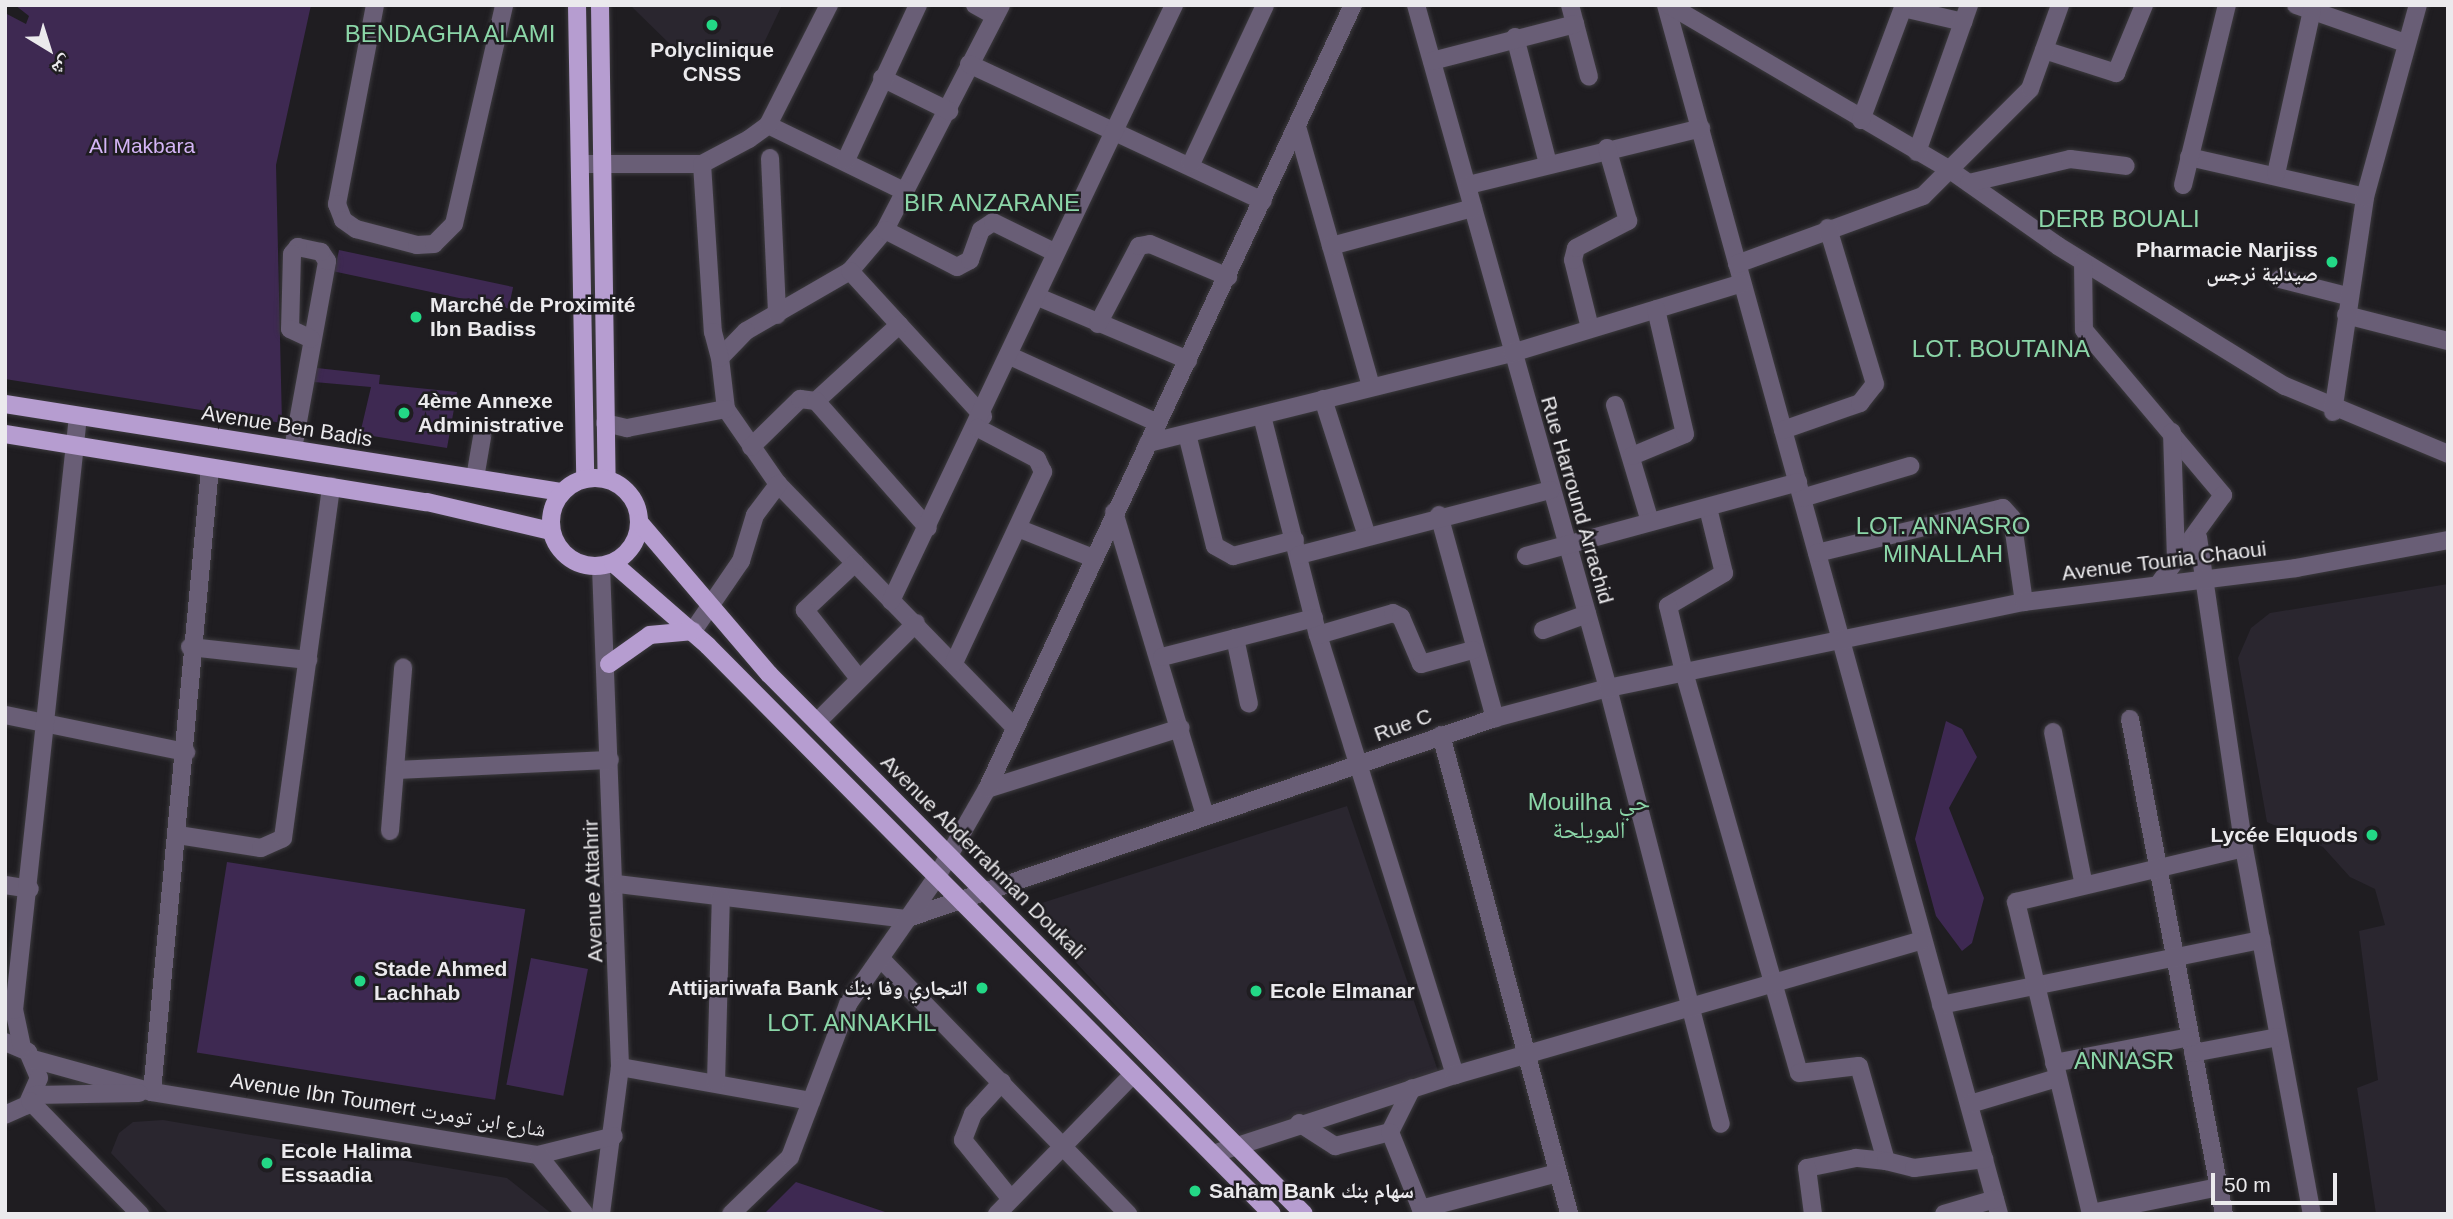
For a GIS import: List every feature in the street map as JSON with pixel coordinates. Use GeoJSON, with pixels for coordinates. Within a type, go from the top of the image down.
{"type":"FeatureCollection","features":[{"type":"Feature","properties":{"kind":"main road"},"geometry":{"type":"LineString","coordinates":[[577,5],[582,164],[585,479]]}},
{"type":"Feature","properties":{"kind":"main road"},"geometry":{"type":"LineString","coordinates":[[600,5],[600,166],[607,480]]}},
{"type":"Feature","properties":{"kind":"main road","name":"Avenue Ben Badis"},"geometry":{"type":"LineString","coordinates":[[5,404],[562,492]]}},
{"type":"Feature","properties":{"kind":"main road"},"geometry":{"type":"LineString","coordinates":[[5,434],[427,502],[551,531],[573,561],[607,565],[693,631],[1272,1214]]}},
{"type":"Feature","properties":{"kind":"main road"},"geometry":{"type":"LineString","coordinates":[[427,502],[435,472]]}},
{"type":"Feature","properties":{"kind":"main road"},"geometry":{"type":"LineString","coordinates":[[551,531],[562,492],[585,479],[607,480],[631,496],[640,523],[635,543],[607,565]]}},
{"type":"Feature","properties":{"kind":"main road","name":"Avenue Abderrahman Doukali"},"geometry":{"type":"LineString","coordinates":[[640,523],[710,610],[817,722],[1304,1214]]}},
{"type":"Feature","properties":{"kind":"main road"},"geometry":{"type":"LineString","coordinates":[[609,664],[650,635],[693,631]]}},
{"type":"Feature","properties":{"kind":"street"},"geometry":{"type":"LineString","coordinates":[[374,5],[337,204],[342,220],[356,229],[417,245],[434,244],[454,224],[504,5]]}},
{"type":"Feature","properties":{"kind":"street"},"geometry":{"type":"LineString","coordinates":[[582,164],[600,166],[702,163],[768,125],[829,5]]}},
{"type":"Feature","properties":{"kind":"street"},"geometry":{"type":"LineString","coordinates":[[846,160],[918,5]]}},
{"type":"Feature","properties":{"kind":"street"},"geometry":{"type":"LineString","coordinates":[[720,358],[746,331],[849,271],[885,230],[949,111],[969,64],[998,11],[975,5]]}},
{"type":"Feature","properties":{"kind":"street"},"geometry":{"type":"LineString","coordinates":[[891,601],[981,422],[1056,253],[1174,5]]}},
{"type":"Feature","properties":{"kind":"street"},"geometry":{"type":"LineString","coordinates":[[1191,164],[1265,5]]}},
{"type":"Feature","properties":{"kind":"street","name":"Rue Harround Arrachid"},"geometry":{"type":"LineString","coordinates":[[1416,5],[1468,185],[1511,353],[1608,688],[1721,1124]]}},
{"type":"Feature","properties":{"kind":"street"},"geometry":{"type":"LineString","coordinates":[[1570,5],[1589,77]]}},
{"type":"Feature","properties":{"kind":"street"},"geometry":{"type":"LineString","coordinates":[[1667,5],[1950,170],[2083,262],[2333,411],[2448,454]]}},
{"type":"Feature","properties":{"kind":"street"},"geometry":{"type":"LineString","coordinates":[[1667,5],[1816,552],[1845,642],[1922,940],[1997,1207],[1944,1214]]}},
{"type":"Feature","properties":{"kind":"street"},"geometry":{"type":"LineString","coordinates":[[1737,264],[1828,228],[1923,196],[2017,107],[2044,50],[2060,5]]}},
{"type":"Feature","properties":{"kind":"street"},"geometry":{"type":"LineString","coordinates":[[2044,50],[2116,72],[2144,5]]}},
{"type":"Feature","properties":{"kind":"street"},"geometry":{"type":"LineString","coordinates":[[2183,185],[2227,5]]}},
{"type":"Feature","properties":{"kind":"street"},"geometry":{"type":"LineString","coordinates":[[2333,411],[2347,296],[2365,197],[2405,43],[2418,5]]}},
{"type":"Feature","properties":{"kind":"street"},"geometry":{"type":"LineString","coordinates":[[1861,120],[1904,7],[1966,13],[1917,152]]}},
{"type":"Feature","properties":{"kind":"street"},"geometry":{"type":"LineString","coordinates":[[731,1214],[790,1157],[839,1021],[882,960],[905,919],[936,878],[987,789],[1114,512],[1298,130],[1348,8]]}},
{"type":"Feature","properties":{"kind":"street"},"geometry":{"type":"LineString","coordinates":[[2276,174],[2304,8],[2405,43]]}},
{"type":"Feature","properties":{"kind":"street"},"geometry":{"type":"LineString","coordinates":[[1432,61],[1515,37],[1575,24]]}},
{"type":"Feature","properties":{"kind":"street"},"geometry":{"type":"LineString","coordinates":[[1515,37],[1548,164]]}},
{"type":"Feature","properties":{"kind":"street"},"geometry":{"type":"LineString","coordinates":[[969,64],[1113,132],[1191,164],[1263,201]]}},
{"type":"Feature","properties":{"kind":"street"},"geometry":{"type":"LineString","coordinates":[[882,78],[949,111]]}},
{"type":"Feature","properties":{"kind":"street"},"geometry":{"type":"LineString","coordinates":[[768,125],[846,160],[906,192]]}},
{"type":"Feature","properties":{"kind":"street"},"geometry":{"type":"LineString","coordinates":[[1468,185],[1607,148],[1701,128]]}},
{"type":"Feature","properties":{"kind":"street"},"geometry":{"type":"LineString","coordinates":[[1298,130],[1371,387]]}},
{"type":"Feature","properties":{"kind":"street"},"geometry":{"type":"LineString","coordinates":[[1590,328],[1573,260],[1576,248],[1628,221],[1607,148]]}},
{"type":"Feature","properties":{"kind":"street"},"geometry":{"type":"LineString","coordinates":[[2189,157],[2276,174],[2365,197]]}},
{"type":"Feature","properties":{"kind":"street"},"geometry":{"type":"LineString","coordinates":[[771,158],[777,315]]}},
{"type":"Feature","properties":{"kind":"street"},"geometry":{"type":"LineString","coordinates":[[1969,183],[2070,159],[2126,166]]}},
{"type":"Feature","properties":{"kind":"street"},"geometry":{"type":"LineString","coordinates":[[702,163],[713,331],[720,358],[726,409],[778,484],[891,601],[916,623],[1014,727]]}},
{"type":"Feature","properties":{"kind":"street"},"geometry":{"type":"LineString","coordinates":[[1331,246],[1474,208]]}},
{"type":"Feature","properties":{"kind":"street"},"geometry":{"type":"LineString","coordinates":[[885,230],[957,267],[970,260],[981,230],[993,222],[1056,253]]}},
{"type":"Feature","properties":{"kind":"street"},"geometry":{"type":"LineString","coordinates":[[1783,430],[1860,403],[1875,384],[1828,228]]}},
{"type":"Feature","properties":{"kind":"street"},"geometry":{"type":"LineString","coordinates":[[1098,324],[1139,246],[1150,244],[1228,277]]}},
{"type":"Feature","properties":{"kind":"street"},"geometry":{"type":"LineString","coordinates":[[293,449],[327,261],[321,252],[298,247],[292,254],[290,329],[311,339]]}},
{"type":"Feature","properties":{"kind":"street"},"geometry":{"type":"LineString","coordinates":[[2083,262],[2084,330],[2223,495],[2198,537],[2175,559],[2160,582]]}},
{"type":"Feature","properties":{"kind":"street"},"geometry":{"type":"LineString","coordinates":[[849,271],[899,325],[981,422],[1042,464],[1020,529],[954,663]]}},
{"type":"Feature","properties":{"kind":"street"},"geometry":{"type":"LineString","coordinates":[[2280,279],[2347,296]]}},
{"type":"Feature","properties":{"kind":"street"},"geometry":{"type":"LineString","coordinates":[[1148,443],[1511,353],[1742,283]]}},
{"type":"Feature","properties":{"kind":"street"},"geometry":{"type":"LineString","coordinates":[[1038,297],[1188,360]]}},
{"type":"Feature","properties":{"kind":"street"},"geometry":{"type":"LineString","coordinates":[[1632,456],[1685,434],[1656,309]]}},
{"type":"Feature","properties":{"kind":"street"},"geometry":{"type":"LineString","coordinates":[[2346,315],[2448,341]]}},
{"type":"Feature","properties":{"kind":"street"},"geometry":{"type":"LineString","coordinates":[[816,401],[899,325]]}},
{"type":"Feature","properties":{"kind":"street"},"geometry":{"type":"LineString","coordinates":[[1010,356],[1158,423]]}},
{"type":"Feature","properties":{"kind":"street"},"geometry":{"type":"LineString","coordinates":[[751,447],[800,399],[816,401],[929,528]]}},
{"type":"Feature","properties":{"kind":"street"},"geometry":{"type":"LineString","coordinates":[[1323,399],[1366,533]]}},
{"type":"Feature","properties":{"kind":"street"},"geometry":{"type":"LineString","coordinates":[[1615,405],[1650,522]]}},
{"type":"Feature","properties":{"kind":"street"},"geometry":{"type":"LineString","coordinates":[[605,423],[627,428],[726,409]]}},
{"type":"Feature","properties":{"kind":"street"},"geometry":{"type":"LineString","coordinates":[[78,416],[45,720],[30,889],[14,1010],[20,1049],[22,1106],[62,1137],[140,1214]]}},
{"type":"Feature","properties":{"kind":"street"},"geometry":{"type":"LineString","coordinates":[[1262,416],[1316,626],[1357,766],[1455,1075]]}},
{"type":"Feature","properties":{"kind":"street"},"geometry":{"type":"LineString","coordinates":[[2172,432],[2175,559]]}},
{"type":"Feature","properties":{"kind":"street"},"geometry":{"type":"LineString","coordinates":[[1186,434],[1215,546],[1233,556],[1366,533],[1551,491]]}},
{"type":"Feature","properties":{"kind":"street"},"geometry":{"type":"LineString","coordinates":[[475,478],[482,437]]}},
{"type":"Feature","properties":{"kind":"street"},"geometry":{"type":"LineString","coordinates":[[1526,556],[1708,508],[1909,467]]}},
{"type":"Feature","properties":{"kind":"street"},"geometry":{"type":"LineString","coordinates":[[152,1092],[186,752],[190,647],[210,468]]}},
{"type":"Feature","properties":{"kind":"street"},"geometry":{"type":"LineString","coordinates":[[693,631],[710,610],[741,561],[755,515],[778,484]]}},
{"type":"Feature","properties":{"kind":"street"},"geometry":{"type":"LineString","coordinates":[[177,835],[261,848],[283,838],[331,486]]}},
{"type":"Feature","properties":{"kind":"street"},"geometry":{"type":"LineString","coordinates":[[1708,508],[1724,573],[1668,606],[1684,672],[1799,1073],[1848,1065],[1863,1070],[1886,1161]]}},
{"type":"Feature","properties":{"kind":"street"},"geometry":{"type":"LineString","coordinates":[[1816,552],[2003,508],[2012,518],[2024,602]]}},
{"type":"Feature","properties":{"kind":"street"},"geometry":{"type":"LineString","coordinates":[[1114,512],[1162,657],[1205,816]]}},
{"type":"Feature","properties":{"kind":"street"},"geometry":{"type":"LineString","coordinates":[[1439,515],[1473,650],[1495,718]]}},
{"type":"Feature","properties":{"kind":"street"},"geometry":{"type":"LineString","coordinates":[[1020,529],[1093,558]]}},
{"type":"Feature","properties":{"kind":"street"},"geometry":{"type":"LineString","coordinates":[[2198,537],[2200,579],[2244,848],[2312,1214]]}},
{"type":"Feature","properties":{"kind":"street","name":"Avenue Touria Chaoui"},"geometry":{"type":"LineString","coordinates":[[1845,642],[2024,602],[2160,582],[2200,579],[2448,540]]}},
{"type":"Feature","properties":{"kind":"street"},"geometry":{"type":"LineString","coordinates":[[855,563],[805,610],[857,676]]}},
{"type":"Feature","properties":{"kind":"street","name":"Avenue Attahrir"},"geometry":{"type":"LineString","coordinates":[[601,1214],[614,1136],[620,1067],[607,565]]}},
{"type":"Feature","properties":{"kind":"street"},"geometry":{"type":"LineString","coordinates":[[1162,657],[1235,638],[1393,614],[1401,617],[1421,664],[1473,650]]}},
{"type":"Feature","properties":{"kind":"street"},"geometry":{"type":"LineString","coordinates":[[1543,630],[1587,614]]}},
{"type":"Feature","properties":{"kind":"street"},"geometry":{"type":"LineString","coordinates":[[817,722],[857,676],[916,623]]}},
{"type":"Feature","properties":{"kind":"street"},"geometry":{"type":"LineString","coordinates":[[1235,638],[1249,704]]}},
{"type":"Feature","properties":{"kind":"street","name":"Rue C"},"geometry":{"type":"LineString","coordinates":[[905,919],[962,903],[1205,816],[1495,718],[1608,688],[1845,642]]}},
{"type":"Feature","properties":{"kind":"street"},"geometry":{"type":"LineString","coordinates":[[190,647],[307,660]]}},
{"type":"Feature","properties":{"kind":"street"},"geometry":{"type":"LineString","coordinates":[[390,831],[403,668]]}},
{"type":"Feature","properties":{"kind":"street"},"geometry":{"type":"LineString","coordinates":[[5,715],[45,720],[186,752]]}},
{"type":"Feature","properties":{"kind":"street"},"geometry":{"type":"LineString","coordinates":[[2130,719],[2224,1214]]}},
{"type":"Feature","properties":{"kind":"street"},"geometry":{"type":"LineString","coordinates":[[987,789],[1181,728]]}},
{"type":"Feature","properties":{"kind":"street"},"geometry":{"type":"LineString","coordinates":[[2053,732],[2084,881]]}},
{"type":"Feature","properties":{"kind":"street"},"geometry":{"type":"LineString","coordinates":[[1441,735],[1524,1057],[1569,1214]]}},
{"type":"Feature","properties":{"kind":"street"},"geometry":{"type":"LineString","coordinates":[[396,770],[610,760]]}},
{"type":"Feature","properties":{"kind":"street"},"geometry":{"type":"LineString","coordinates":[[2219,1187],[2091,1213],[2016,902],[2084,881],[2244,848]]}},
{"type":"Feature","properties":{"kind":"street"},"geometry":{"type":"LineString","coordinates":[[617,884],[905,919]]}},
{"type":"Feature","properties":{"kind":"street"},"geometry":{"type":"LineString","coordinates":[[5,885],[30,889]]}},
{"type":"Feature","properties":{"kind":"street"},"geometry":{"type":"LineString","coordinates":[[716,1083],[721,898]]}},
{"type":"Feature","properties":{"kind":"street"},"geometry":{"type":"LineString","coordinates":[[1213,1154],[1233,1143],[1455,1075],[1922,940]]}},
{"type":"Feature","properties":{"kind":"street"},"geometry":{"type":"LineString","coordinates":[[1941,1005],[2261,940]]}},
{"type":"Feature","properties":{"kind":"street"},"geometry":{"type":"LineString","coordinates":[[882,960],[1128,1214]]}},
{"type":"Feature","properties":{"kind":"street"},"geometry":{"type":"LineString","coordinates":[[5,1027],[14,1010]]}},
{"type":"Feature","properties":{"kind":"street"},"geometry":{"type":"LineString","coordinates":[[1970,1104],[2056,1071],[2191,1045],[2278,1037]]}},
{"type":"Feature","properties":{"kind":"street","name":"Avenue Ibn Toumert شارع ابن تومرت"},"geometry":{"type":"LineString","coordinates":[[20,1049],[152,1092],[538,1155],[614,1136]]}},
{"type":"Feature","properties":{"kind":"street"},"geometry":{"type":"LineString","coordinates":[[620,1067],[811,1101]]}},
{"type":"Feature","properties":{"kind":"street"},"geometry":{"type":"LineString","coordinates":[[997,1214],[1061,1143],[1132,1075]]}},
{"type":"Feature","properties":{"kind":"street"},"geometry":{"type":"LineString","coordinates":[[1002,1082],[973,1114],[963,1140],[1010,1198]]}},
{"type":"Feature","properties":{"kind":"street"},"geometry":{"type":"LineString","coordinates":[[1412,1088],[1390,1132],[1421,1209],[1557,1173]]}},
{"type":"Feature","properties":{"kind":"street","name":"Avenue Ibn Toumert شارع ابن تومرت"},"geometry":{"type":"LineString","coordinates":[[22,1106],[152,1092]]}},
{"type":"Feature","properties":{"kind":"street"},"geometry":{"type":"LineString","coordinates":[[1299,1123],[1335,1146],[1390,1132]]}},
{"type":"Feature","properties":{"kind":"street"},"geometry":{"type":"LineString","coordinates":[[538,1155],[585,1214]]}},
{"type":"Feature","properties":{"kind":"street"},"geometry":{"type":"LineString","coordinates":[[1813,1214],[1807,1168],[1856,1158],[1886,1161],[1914,1168],[1984,1159]]}},
{"type":"Feature","properties":{"kind":"shaded area","name":"Polyclinique CNSS"},"geometry":{"type":"Polygon","coordinates":[[[630,5],[782,5],[763,45],[678,52],[630,5]]]}},
{"type":"Feature","properties":{"kind":"shaded area","name":"Lycée Elquods"},"geometry":{"type":"Polygon","coordinates":[[[2448,584],[2448,1214],[2376,1214],[2357,1088],[2378,1080],[2359,931],[2385,925],[2375,889],[2350,877],[2323,847],[2267,822],[2238,658],[2251,628],[2270,613],[2448,584]]]}},
{"type":"Feature","properties":{"kind":"shaded area","name":"Ecole Elmanar"},"geometry":{"type":"Polygon","coordinates":[[[1347,806],[1439,1074],[1238,1139],[1026,908],[1347,806]]]}},
{"type":"Feature","properties":{"kind":"shaded area","name":"Ecole Halima Essaadia"},"geometry":{"type":"Polygon","coordinates":[[[163,1120],[507,1178],[552,1214],[169,1214],[111,1153],[119,1133],[133,1122],[163,1120]]]}},
{"type":"Feature","properties":{"kind":"green space","name":"Al Makbara"},"geometry":{"type":"Polygon","coordinates":[[[15,5],[311,5],[276,165],[282,423],[5,379],[5,13],[26,24],[29,16],[15,5]]]}},
{"type":"Feature","properties":{"kind":"green space"},"geometry":{"type":"Polygon","coordinates":[[[339,250],[513,287],[509,309],[334,272],[339,250]]]}},
{"type":"Feature","properties":{"kind":"green space"},"geometry":{"type":"Polygon","coordinates":[[[317,368],[380,375],[379,384],[457,392],[447,448],[360,434],[371,387],[314,382],[317,368]]]}},
{"type":"Feature","properties":{"kind":"green space"},"geometry":{"type":"Polygon","coordinates":[[[1946,721],[1962,729],[1977,757],[1949,808],[1984,898],[1972,943],[1962,951],[1936,916],[1915,839],[1946,721]]]}},
{"type":"Feature","properties":{"kind":"green space","name":"Stade Ahmed Lachhab"},"geometry":{"type":"Polygon","coordinates":[[[227,862],[525,909],[495,1100],[197,1053],[227,862]]]}},
{"type":"Feature","properties":{"kind":"green space"},"geometry":{"type":"Polygon","coordinates":[[[531,958],[588,969],[563,1096],[506,1085],[531,958]]]}},
{"type":"Feature","properties":{"kind":"green space"},"geometry":{"type":"Polygon","coordinates":[[[796,1182],[891,1214],[764,1214],[796,1182]]]}},
{"type":"Feature","properties":{"kind":"place","name":"Polyclinique CNSS"},"geometry":{"type":"Point","coordinates":[712,25]}},
{"type":"Feature","properties":{"kind":"place","name":"Pharmacie Narjiss صيدلية نرجس"},"geometry":{"type":"Point","coordinates":[2332,262]}},
{"type":"Feature","properties":{"kind":"place","name":"Marché de Proximité Ibn Badiss"},"geometry":{"type":"Point","coordinates":[416,317]}},
{"type":"Feature","properties":{"kind":"place","name":"4ème Annexe Administrative"},"geometry":{"type":"Point","coordinates":[404,413]}},
{"type":"Feature","properties":{"kind":"place","name":"Lycée Elquods"},"geometry":{"type":"Point","coordinates":[2372,835]}},
{"type":"Feature","properties":{"kind":"place","name":"Stade Ahmed Lachhab"},"geometry":{"type":"Point","coordinates":[360,981]}},
{"type":"Feature","properties":{"kind":"place","name":"Attijariwafa Bank التجاري وفا بنك"},"geometry":{"type":"Point","coordinates":[982,988]}},
{"type":"Feature","properties":{"kind":"place","name":"Ecole Elmanar"},"geometry":{"type":"Point","coordinates":[1256,991]}},
{"type":"Feature","properties":{"kind":"place","name":"Ecole Halima Essaadia"},"geometry":{"type":"Point","coordinates":[267,1163]}},
{"type":"Feature","properties":{"kind":"place","name":"Saham Bank سهام بنك"},"geometry":{"type":"Point","coordinates":[1195,1191]}},
{"type":"Feature","properties":{"kind":"district","name":"BENDAGHA ALAMI"},"geometry":{"type":"Point","coordinates":[450,34]}},
{"type":"Feature","properties":{"kind":"district","name":"BIR ANZARANE"},"geometry":{"type":"Point","coordinates":[992,203]}},
{"type":"Feature","properties":{"kind":"district","name":"DERB BOUALI"},"geometry":{"type":"Point","coordinates":[2119,219]}},
{"type":"Feature","properties":{"kind":"district","name":"LOT. BOUTAINA"},"geometry":{"type":"Point","coordinates":[2001,349]}},
{"type":"Feature","properties":{"kind":"district","name":"LOT. ANNASRO MINALLAH"},"geometry":{"type":"Point","coordinates":[1943,540]}},
{"type":"Feature","properties":{"kind":"district","name":"Mouilha حي المويلحة"},"geometry":{"type":"Point","coordinates":[1589,816]}},
{"type":"Feature","properties":{"kind":"district","name":"LOT. ANNAKHL"},"geometry":{"type":"Point","coordinates":[852,1023]}},
{"type":"Feature","properties":{"kind":"district","name":"ANNASR"},"geometry":{"type":"Point","coordinates":[2124,1061]}}]}
